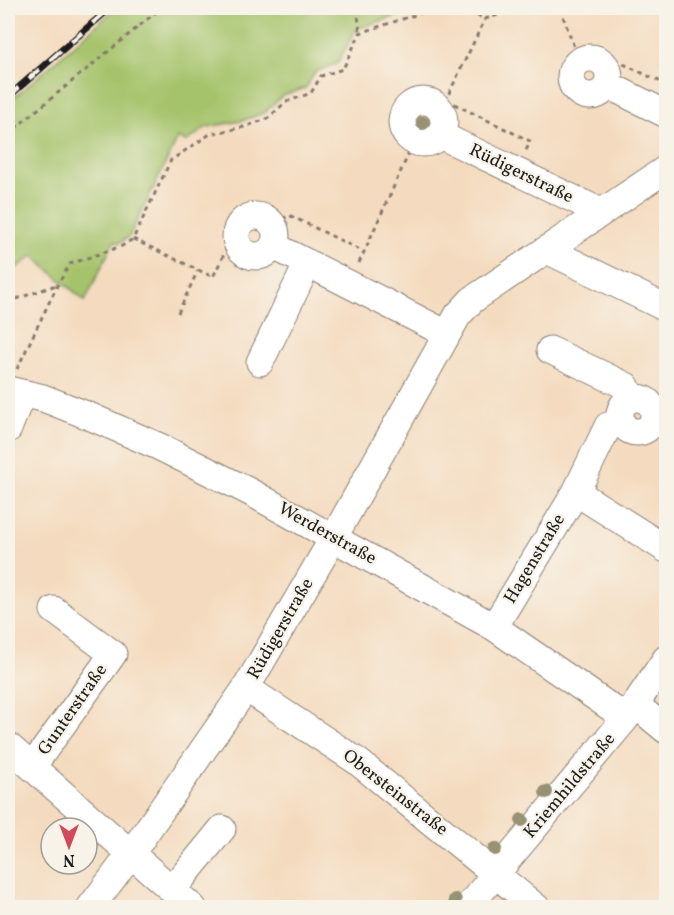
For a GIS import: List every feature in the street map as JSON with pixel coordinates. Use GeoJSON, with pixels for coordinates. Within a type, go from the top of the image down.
{"type":"FeatureCollection","features":[{"type":"Feature","properties":{"kind":"street"},"geometry":{"type":"LineString","coordinates":[[579,61],[571,74],[573,86],[577,91],[594,96],[600,94],[608,85],[666,114]]}},
{"type":"Feature","properties":{"kind":"street","name":"Rüdigerstraße"},"geometry":{"type":"LineString","coordinates":[[414,142],[408,138],[402,125],[405,111],[416,102],[431,102],[443,115],[515,171],[601,212]]}},
{"type":"Feature","properties":{"kind":"street"},"geometry":{"type":"LineString","coordinates":[[414,142],[428,144],[443,115]]}},
{"type":"Feature","properties":{"kind":"street","name":"Rüdigerstraße"},"geometry":{"type":"LineString","coordinates":[[90,908],[130,855],[246,688],[334,537],[458,315],[472,300],[666,169]]}},
{"type":"Feature","properties":{"kind":"street"},"geometry":{"type":"LineString","coordinates":[[238,245],[241,250],[252,256],[265,254],[274,236],[308,263],[447,334]]}},
{"type":"Feature","properties":{"kind":"street"},"geometry":{"type":"LineString","coordinates":[[547,250],[666,308]]}},
{"type":"Feature","properties":{"kind":"street"},"geometry":{"type":"LineString","coordinates":[[260,362],[308,263]]}},
{"type":"Feature","properties":{"kind":"street"},"geometry":{"type":"LineString","coordinates":[[550,350],[626,386],[648,413],[608,426],[576,492],[666,549]]}},
{"type":"Feature","properties":{"kind":"street"},"geometry":{"type":"LineString","coordinates":[[8,429],[15,386]]}},
{"type":"Feature","properties":{"kind":"street","name":"Werderstraße"},"geometry":{"type":"LineString","coordinates":[[15,386],[160,447],[250,492],[494,627],[666,730]]}},
{"type":"Feature","properties":{"kind":"street","name":"Hagenstraße"},"geometry":{"type":"LineString","coordinates":[[494,627],[576,492]]}},
{"type":"Feature","properties":{"kind":"street","name":"Gunterstraße"},"geometry":{"type":"LineString","coordinates":[[32,767],[113,654],[54,610]]}},
{"type":"Feature","properties":{"kind":"street","name":"Kriemhildstraße"},"geometry":{"type":"LineString","coordinates":[[467,908],[631,711],[666,660]]}},
{"type":"Feature","properties":{"kind":"street","name":"Obersteinstraße"},"geometry":{"type":"LineString","coordinates":[[246,688],[357,761],[498,873],[537,908]]}},
{"type":"Feature","properties":{"kind":"street","name":"Gunterstraße"},"geometry":{"type":"LineString","coordinates":[[8,746],[193,908]]}},
{"type":"Feature","properties":{"kind":"street"},"geometry":{"type":"LineString","coordinates":[[172,890],[222,829]]}},
{"type":"Feature","properties":{"kind":"path"},"geometry":{"type":"LineString","coordinates":[[8,134],[161,8]]}},
{"type":"Feature","properties":{"kind":"path"},"geometry":{"type":"LineString","coordinates":[[15,386],[58,284],[69,264],[122,246],[133,239],[171,160],[210,134],[244,127],[267,119],[286,102],[311,93],[321,76],[343,69],[360,33],[357,8]]}},
{"type":"Feature","properties":{"kind":"path"},"geometry":{"type":"LineString","coordinates":[[360,33],[436,8]]}},
{"type":"Feature","properties":{"kind":"path"},"geometry":{"type":"LineString","coordinates":[[460,8],[485,19],[521,8]]}},
{"type":"Feature","properties":{"kind":"path"},"geometry":{"type":"LineString","coordinates":[[560,8],[579,61]]}},
{"type":"Feature","properties":{"kind":"path"},"geometry":{"type":"LineString","coordinates":[[485,19],[443,115],[530,141],[515,171]]}},
{"type":"Feature","properties":{"kind":"path"},"geometry":{"type":"LineString","coordinates":[[349,284],[414,142]]}},
{"type":"Feature","properties":{"kind":"path"},"geometry":{"type":"LineString","coordinates":[[274,236],[289,215],[364,252]]}},
{"type":"Feature","properties":{"kind":"path"},"geometry":{"type":"LineString","coordinates":[[133,239],[213,277],[226,250],[238,245]]}},
{"type":"Feature","properties":{"kind":"path"},"geometry":{"type":"LineString","coordinates":[[178,312],[198,270]]}},
{"type":"Feature","properties":{"kind":"path"},"geometry":{"type":"LineString","coordinates":[[8,302],[58,284]]}},
{"type":"Feature","properties":{"kind":"green space"},"geometry":{"type":"Polygon","coordinates":[[[116,8],[422,8],[356,29],[338,63],[315,72],[306,88],[282,96],[264,113],[241,121],[207,127],[186,142],[178,138],[129,237],[119,243],[114,241],[85,301],[33,256],[8,274],[8,103],[116,8]]]}},
{"type":"Feature","properties":{"kind":"railway"},"geometry":{"type":"LineString","coordinates":[[8,97],[110,8]]}}]}
